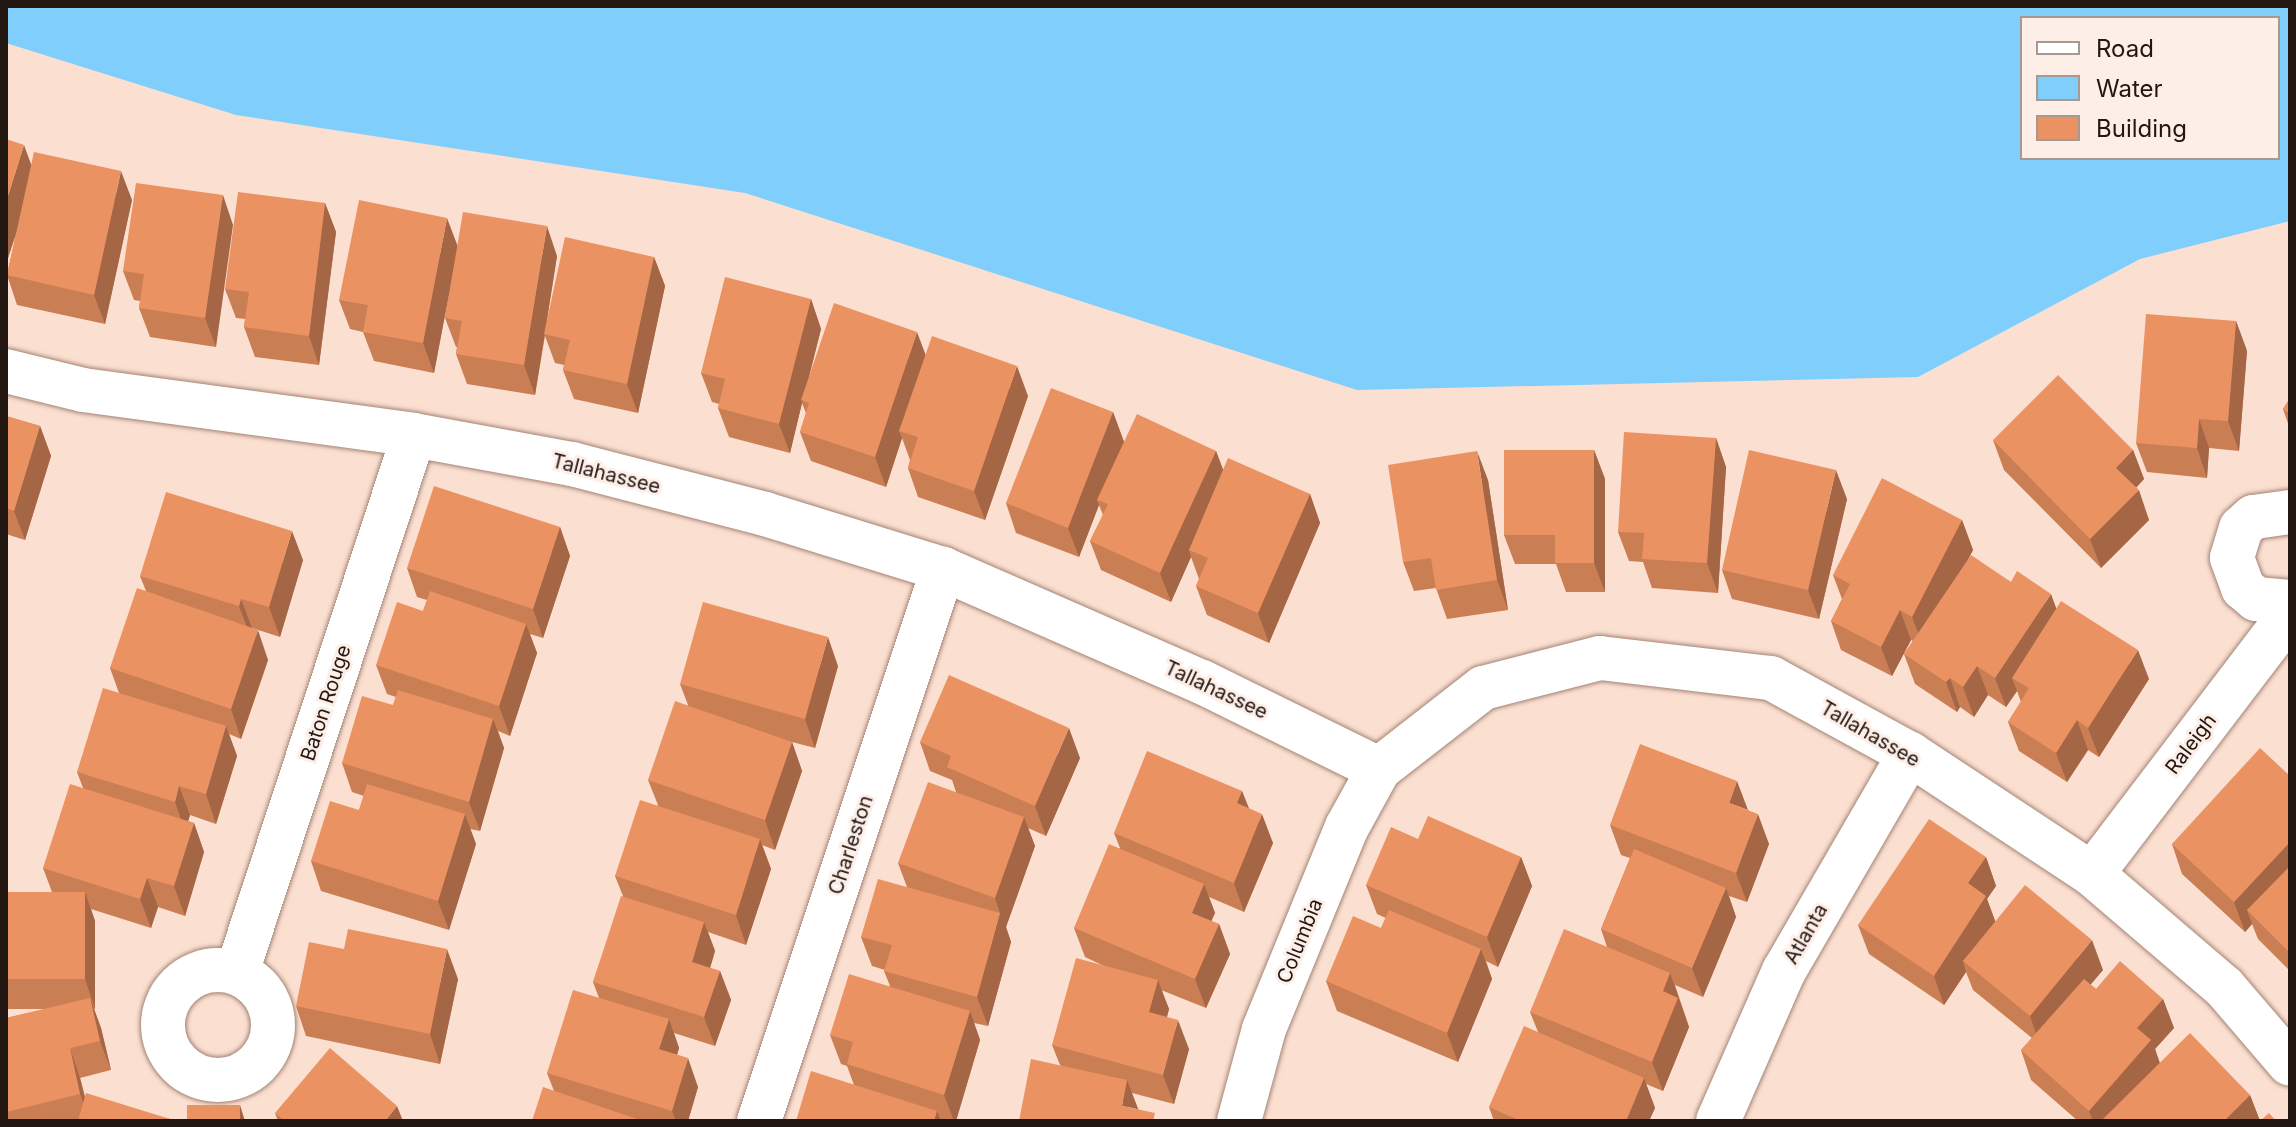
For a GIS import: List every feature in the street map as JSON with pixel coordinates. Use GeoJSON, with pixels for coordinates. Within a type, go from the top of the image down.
{"type":"FeatureCollection","features":[{"type":"Feature","properties":{"kind":"street","name":"Tallahassee"},"geometry":{"type":"LineString","coordinates":[[6,371],[83,390],[414,435],[572,464],[765,514],[943,569],[1202,682],[1379,769],[1483,688],[1600,658],[1771,678],[1910,754],[2092,874],[2224,987],[2290,1064]]}},
{"type":"Feature","properties":{"kind":"street","name":"Baton Rouge"},"geometry":{"type":"LineString","coordinates":[[237,972],[414,435]]}},
{"type":"Feature","properties":{"kind":"street"},"geometry":{"type":"LineString","coordinates":[[2290,512],[2253,517],[2241,528],[2232,558],[2243,588],[2256,599],[2290,602]]}},
{"type":"Feature","properties":{"kind":"street","name":"Charleston"},"geometry":{"type":"LineString","coordinates":[[759,1121],[943,569]]}},
{"type":"Feature","properties":{"kind":"street","name":"Raleigh"},"geometry":{"type":"LineString","coordinates":[[2092,874],[2290,614]]}},
{"type":"Feature","properties":{"kind":"street","name":"Atlanta"},"geometry":{"type":"LineString","coordinates":[[1718,1121],[1784,971],[1910,754]]}},
{"type":"Feature","properties":{"kind":"street","name":"Columbia"},"geometry":{"type":"LineString","coordinates":[[1239,1121],[1264,1029],[1347,827],[1379,769]]}},
{"type":"Feature","properties":{"kind":"water"},"geometry":{"type":"Polygon","coordinates":[[[6,6],[2290,6],[2290,221],[2140,259],[1918,377],[1357,390],[745,193],[236,115],[6,43],[6,6]]]}},
{"type":"Feature","properties":{"kind":"building"},"geometry":{"type":"Polygon","coordinates":[[[6,139],[24,145],[6,202],[6,139]]]}},
{"type":"Feature","properties":{"kind":"building"},"geometry":{"type":"Polygon","coordinates":[[[34,152],[121,171],[94,295],[7,275],[34,152]]]}},
{"type":"Feature","properties":{"kind":"building"},"geometry":{"type":"Polygon","coordinates":[[[136,183],[223,195],[205,318],[139,308],[144,274],[123,271],[136,183]]]}},
{"type":"Feature","properties":{"kind":"building"},"geometry":{"type":"Polygon","coordinates":[[[238,192],[325,203],[309,336],[244,327],[249,292],[225,289],[238,192]]]}},
{"type":"Feature","properties":{"kind":"building"},"geometry":{"type":"Polygon","coordinates":[[[359,200],[447,218],[423,343],[363,332],[368,305],[339,300],[359,200]]]}},
{"type":"Feature","properties":{"kind":"building"},"geometry":{"type":"Polygon","coordinates":[[[463,212],[547,226],[524,365],[456,354],[462,321],[445,318],[463,212]]]}},
{"type":"Feature","properties":{"kind":"building"},"geometry":{"type":"Polygon","coordinates":[[[565,237],[654,257],[627,384],[563,370],[570,340],[544,334],[565,237]]]}},
{"type":"Feature","properties":{"kind":"building"},"geometry":{"type":"Polygon","coordinates":[[[725,277],[811,299],[779,424],[718,408],[725,379],[701,373],[725,277]]]}},
{"type":"Feature","properties":{"kind":"building"},"geometry":{"type":"Polygon","coordinates":[[[834,303],[917,332],[875,457],[800,432],[809,403],[801,400],[834,303]]]}},
{"type":"Feature","properties":{"kind":"building"},"geometry":{"type":"Polygon","coordinates":[[[2146,314],[2236,321],[2228,421],[2199,419],[2197,448],[2136,443],[2146,314]]]}},
{"type":"Feature","properties":{"kind":"building"},"geometry":{"type":"Polygon","coordinates":[[[932,336],[1017,366],[974,491],[908,468],[918,437],[899,431],[932,336]]]}},
{"type":"Feature","properties":{"kind":"building"},"geometry":{"type":"Polygon","coordinates":[[[2058,375],[2133,450],[2116,468],[2139,490],[2090,539],[1993,440],[2058,375]]]}},
{"type":"Feature","properties":{"kind":"building"},"geometry":{"type":"Polygon","coordinates":[[[1051,388],[1113,412],[1068,528],[1006,503],[1051,388]]]}},
{"type":"Feature","properties":{"kind":"building"},"geometry":{"type":"Polygon","coordinates":[[[2290,398],[2290,414],[2283,409],[2290,398]]]}},
{"type":"Feature","properties":{"kind":"building"},"geometry":{"type":"Polygon","coordinates":[[[1137,414],[1216,451],[1160,573],[1090,541],[1108,504],[1097,500],[1137,414]]]}},
{"type":"Feature","properties":{"kind":"building"},"geometry":{"type":"Polygon","coordinates":[[[6,416],[40,426],[14,511],[6,508],[6,416]]]}},
{"type":"Feature","properties":{"kind":"building"},"geometry":{"type":"Polygon","coordinates":[[[1624,432],[1716,438],[1707,563],[1642,559],[1644,533],[1618,532],[1624,432]]]}},
{"type":"Feature","properties":{"kind":"building"},"geometry":{"type":"Polygon","coordinates":[[[1504,450],[1594,450],[1594,563],[1555,563],[1555,535],[1504,535],[1504,450]]]}},
{"type":"Feature","properties":{"kind":"building"},"geometry":{"type":"Polygon","coordinates":[[[1749,450],[1836,470],[1808,590],[1722,570],[1749,450]]]}},
{"type":"Feature","properties":{"kind":"building"},"geometry":{"type":"Polygon","coordinates":[[[1477,451],[1497,580],[1436,590],[1431,558],[1403,562],[1388,465],[1477,451]]]}},
{"type":"Feature","properties":{"kind":"building"},"geometry":{"type":"Polygon","coordinates":[[[1228,458],[1310,494],[1258,613],[1196,586],[1208,558],[1189,550],[1228,458]]]}},
{"type":"Feature","properties":{"kind":"building"},"geometry":{"type":"Polygon","coordinates":[[[1882,478],[1962,520],[1912,617],[1900,610],[1881,647],[1831,621],[1850,584],[1833,575],[1882,478]]]}},
{"type":"Feature","properties":{"kind":"building"},"geometry":{"type":"Polygon","coordinates":[[[434,486],[560,527],[533,609],[407,568],[434,486]]]}},
{"type":"Feature","properties":{"kind":"building"},"geometry":{"type":"Polygon","coordinates":[[[166,492],[292,531],[269,607],[241,599],[239,606],[140,576],[166,492]]]}},
{"type":"Feature","properties":{"kind":"building"},"geometry":{"type":"Polygon","coordinates":[[[1971,555],[2011,582],[2017,571],[2051,594],[1995,678],[1977,666],[1963,687],[1950,678],[1946,682],[1904,654],[1971,555]]]}},
{"type":"Feature","properties":{"kind":"building"},"geometry":{"type":"Polygon","coordinates":[[[137,588],[258,630],[231,709],[110,668],[137,588]]]}},
{"type":"Feature","properties":{"kind":"building"},"geometry":{"type":"Polygon","coordinates":[[[430,591],[526,624],[499,706],[376,665],[397,602],[423,611],[430,591]]]}},
{"type":"Feature","properties":{"kind":"building"},"geometry":{"type":"Polygon","coordinates":[[[2061,601],[2138,650],[2088,728],[2077,720],[2056,753],[2008,722],[2029,688],[2012,678],[2061,601]]]}},
{"type":"Feature","properties":{"kind":"building"},"geometry":{"type":"Polygon","coordinates":[[[703,602],[828,637],[805,719],[680,684],[703,602]]]}},
{"type":"Feature","properties":{"kind":"building"},"geometry":{"type":"Polygon","coordinates":[[[949,675],[1069,728],[1035,806],[947,767],[951,756],[920,742],[949,675]]]}},
{"type":"Feature","properties":{"kind":"building"},"geometry":{"type":"Polygon","coordinates":[[[103,688],[226,726],[206,794],[179,786],[175,802],[77,772],[103,688]]]}},
{"type":"Feature","properties":{"kind":"building"},"geometry":{"type":"Polygon","coordinates":[[[398,690],[493,719],[469,802],[342,763],[362,696],[393,705],[398,690]]]}},
{"type":"Feature","properties":{"kind":"building"},"geometry":{"type":"Polygon","coordinates":[[[675,701],[792,742],[765,820],[648,780],[675,701]]]}},
{"type":"Feature","properties":{"kind":"building"},"geometry":{"type":"Polygon","coordinates":[[[1640,744],[1737,781],[1729,803],[1758,814],[1736,873],[1610,825],[1640,744]]]}},
{"type":"Feature","properties":{"kind":"building"},"geometry":{"type":"Polygon","coordinates":[[[2260,748],[2290,776],[2290,842],[2234,902],[2172,844],[2260,748]]]}},
{"type":"Feature","properties":{"kind":"building"},"geometry":{"type":"Polygon","coordinates":[[[1147,751],[1242,791],[1237,803],[1262,814],[1234,883],[1114,833],[1147,751]]]}},
{"type":"Feature","properties":{"kind":"building"},"geometry":{"type":"Polygon","coordinates":[[[928,782],[1024,817],[995,898],[898,863],[928,782]]]}},
{"type":"Feature","properties":{"kind":"building"},"geometry":{"type":"Polygon","coordinates":[[[70,784],[194,823],[174,886],[147,878],[140,899],[43,868],[70,784]]]}},
{"type":"Feature","properties":{"kind":"building"},"geometry":{"type":"Polygon","coordinates":[[[367,784],[465,814],[438,901],[311,861],[330,801],[359,810],[367,784]]]}},
{"type":"Feature","properties":{"kind":"building"},"geometry":{"type":"Polygon","coordinates":[[[640,800],[760,839],[736,915],[615,876],[640,800]]]}},
{"type":"Feature","properties":{"kind":"building"},"geometry":{"type":"Polygon","coordinates":[[[1428,816],[1521,857],[1487,937],[1366,885],[1391,827],[1418,839],[1428,816]]]}},
{"type":"Feature","properties":{"kind":"building"},"geometry":{"type":"Polygon","coordinates":[[[1929,819],[1986,857],[1968,883],[1986,896],[1934,976],[1858,925],[1929,819]]]}},
{"type":"Feature","properties":{"kind":"building"},"geometry":{"type":"Polygon","coordinates":[[[1109,844],[1204,884],[1192,913],[1219,924],[1195,979],[1074,928],[1109,844]]]}},
{"type":"Feature","properties":{"kind":"building"},"geometry":{"type":"Polygon","coordinates":[[[1634,849],[1726,888],[1692,968],[1601,929],[1634,849]]]}},
{"type":"Feature","properties":{"kind":"building"},"geometry":{"type":"Polygon","coordinates":[[[2290,866],[2290,953],[2247,910],[2290,866]]]}},
{"type":"Feature","properties":{"kind":"building"},"geometry":{"type":"Polygon","coordinates":[[[878,879],[1000,913],[977,997],[884,971],[892,945],[861,937],[878,879]]]}},
{"type":"Feature","properties":{"kind":"building"},"geometry":{"type":"Polygon","coordinates":[[[2025,885],[2092,940],[2030,1016],[1963,961],[2025,885]]]}},
{"type":"Feature","properties":{"kind":"building"},"geometry":{"type":"Polygon","coordinates":[[[6,892],[85,892],[85,979],[6,979],[6,892]]]}},
{"type":"Feature","properties":{"kind":"building"},"geometry":{"type":"Polygon","coordinates":[[[621,896],[704,922],[692,962],[720,971],[704,1017],[593,982],[621,896]]]}},
{"type":"Feature","properties":{"kind":"building"},"geometry":{"type":"Polygon","coordinates":[[[1389,910],[1481,949],[1447,1033],[1326,981],[1353,916],[1381,928],[1389,910]]]}},
{"type":"Feature","properties":{"kind":"building"},"geometry":{"type":"Polygon","coordinates":[[[348,929],[447,949],[430,1034],[296,1006],[309,942],[344,949],[348,929]]]}},
{"type":"Feature","properties":{"kind":"building"},"geometry":{"type":"Polygon","coordinates":[[[1564,929],[1670,973],[1663,991],[1678,998],[1652,1062],[1530,1012],[1564,929]]]}},
{"type":"Feature","properties":{"kind":"building"},"geometry":{"type":"Polygon","coordinates":[[[1076,958],[1158,980],[1149,1012],[1178,1020],[1163,1075],[1052,1045],[1076,958]]]}},
{"type":"Feature","properties":{"kind":"building"},"geometry":{"type":"Polygon","coordinates":[[[2120,961],[2163,999],[2137,1028],[2151,1040],[2089,1111],[2021,1050],[2084,979],[2096,989],[2120,961]]]}},
{"type":"Feature","properties":{"kind":"building"},"geometry":{"type":"Polygon","coordinates":[[[849,974],[970,1011],[944,1095],[847,1064],[853,1042],[830,1035],[849,974]]]}},
{"type":"Feature","properties":{"kind":"building"},"geometry":{"type":"Polygon","coordinates":[[[573,990],[669,1019],[659,1049],[688,1058],[672,1111],[547,1073],[573,990]]]}},
{"type":"Feature","properties":{"kind":"building"},"geometry":{"type":"Polygon","coordinates":[[[90,998],[100,1041],[70,1048],[80,1094],[6,1112],[6,1018],[90,998]]]}},
{"type":"Feature","properties":{"kind":"building"},"geometry":{"type":"Polygon","coordinates":[[[1524,1026],[1644,1078],[1626,1121],[1521,1121],[1489,1107],[1524,1026]]]}},
{"type":"Feature","properties":{"kind":"building"},"geometry":{"type":"Polygon","coordinates":[[[2190,1033],[2250,1095],[2224,1121],[2101,1121],[2190,1033]]]}},
{"type":"Feature","properties":{"kind":"building"},"geometry":{"type":"Polygon","coordinates":[[[330,1048],[397,1106],[385,1121],[285,1121],[275,1113],[330,1048]]]}},
{"type":"Feature","properties":{"kind":"building"},"geometry":{"type":"Polygon","coordinates":[[[1031,1059],[1127,1080],[1122,1106],[1155,1113],[1153,1121],[1019,1121],[1031,1059]]]}},
{"type":"Feature","properties":{"kind":"building"},"geometry":{"type":"Polygon","coordinates":[[[811,1071],[937,1111],[934,1121],[796,1121],[811,1071]]]}},
{"type":"Feature","properties":{"kind":"building"},"geometry":{"type":"Polygon","coordinates":[[[543,1087],[643,1121],[532,1121],[543,1087]]]}},
{"type":"Feature","properties":{"kind":"building"},"geometry":{"type":"Polygon","coordinates":[[[86,1093],[170,1119],[78,1121],[86,1093]]]}},
{"type":"Feature","properties":{"kind":"building"},"geometry":{"type":"Polygon","coordinates":[[[187,1105],[240,1105],[240,1121],[187,1121],[187,1105]]]}},
{"type":"Feature","properties":{"kind":"building"},"geometry":{"type":"Polygon","coordinates":[[[2269,1113],[2276,1121],[2260,1121],[2269,1113]]]}}]}
